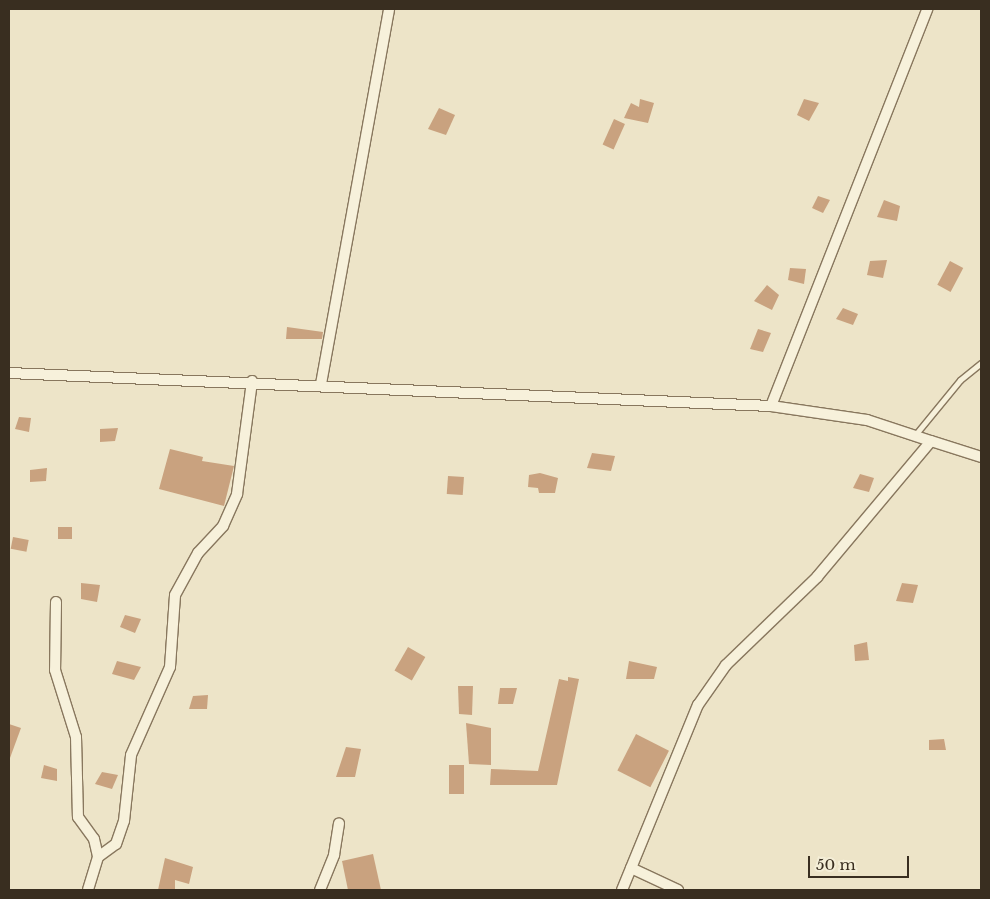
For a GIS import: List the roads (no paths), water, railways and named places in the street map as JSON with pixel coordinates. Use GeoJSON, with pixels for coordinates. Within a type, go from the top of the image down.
{"type":"FeatureCollection","features":[{"type":"Feature","properties":{"kind":"street"},"geometry":{"type":"LineString","coordinates":[[321,384],[389,9]]}},
{"type":"Feature","properties":{"kind":"street"},"geometry":{"type":"LineString","coordinates":[[771,406],[927,9]]}},
{"type":"Feature","properties":{"kind":"street"},"geometry":{"type":"LineString","coordinates":[[9,373],[321,384],[771,406],[867,420],[981,457]]}},
{"type":"Feature","properties":{"kind":"street"},"geometry":{"type":"LineString","coordinates":[[98,857],[116,844],[124,821],[131,755],[170,667],[174,595],[198,553],[223,526],[237,494],[252,382]]}},
{"type":"Feature","properties":{"kind":"street"},"geometry":{"type":"LineString","coordinates":[[622,890],[698,705],[715,681],[817,577],[931,441]]}},
{"type":"Feature","properties":{"kind":"street"},"geometry":{"type":"LineString","coordinates":[[56,602],[54,670],[76,737],[78,817],[94,839],[98,857],[88,890]]}},
{"type":"Feature","properties":{"kind":"street"},"geometry":{"type":"LineString","coordinates":[[320,890],[334,854],[339,823]]}},
{"type":"Feature","properties":{"kind":"street"},"geometry":{"type":"LineString","coordinates":[[631,868],[678,890]]}},
{"type":"Feature","properties":{"kind":"lane"},"geometry":{"type":"LineString","coordinates":[[915,435],[960,380],[981,363]]}}]}
